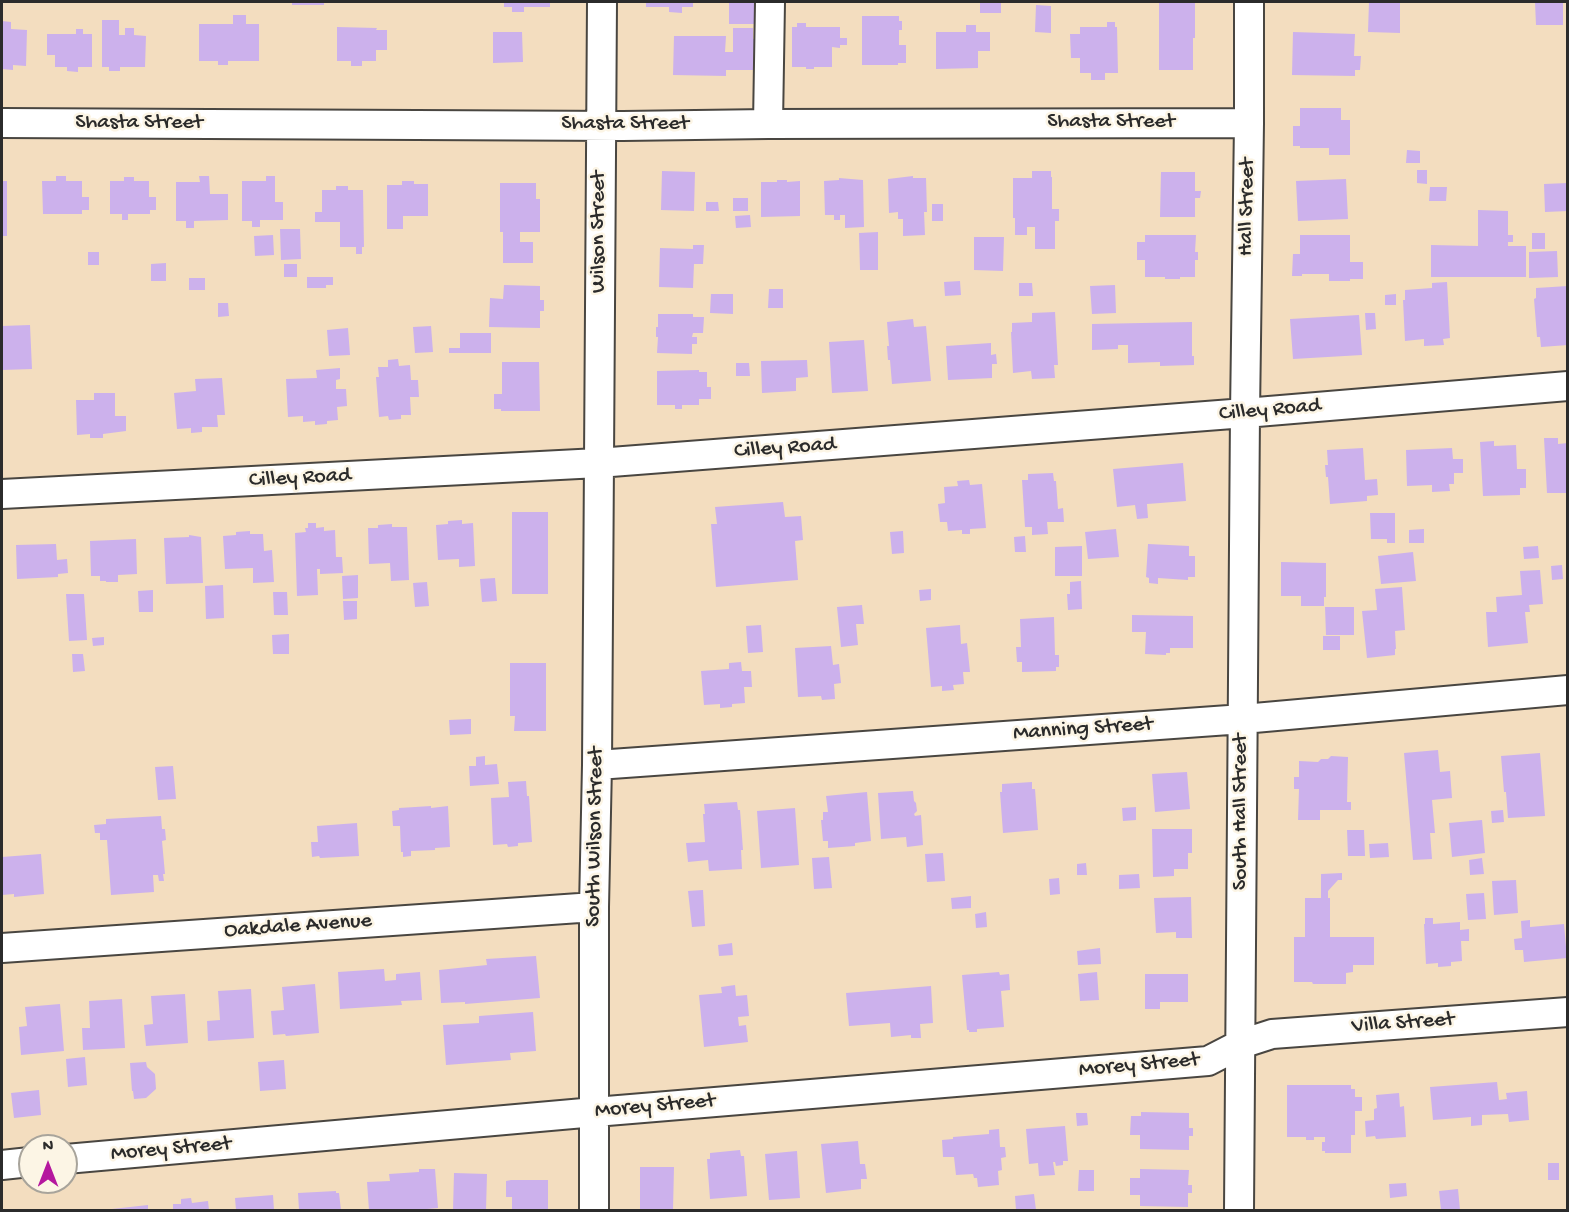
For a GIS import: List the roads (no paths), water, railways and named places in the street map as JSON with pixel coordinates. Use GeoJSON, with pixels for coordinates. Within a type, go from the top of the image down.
{"type":"FeatureCollection","features":[{"type":"Feature","properties":{"kind":"street","name":"Wilson Street"},"geometry":{"type":"LineString","coordinates":[[598,463],[602,2]]}},
{"type":"Feature","properties":{"kind":"street"},"geometry":{"type":"LineString","coordinates":[[768,124],[770,2]]}},
{"type":"Feature","properties":{"kind":"street","name":"Hall Street"},"geometry":{"type":"LineString","coordinates":[[1245,413],[1249,2]]}},
{"type":"Feature","properties":{"kind":"street","name":"Shasta Street"},"geometry":{"type":"LineString","coordinates":[[2,123],[601,126],[1249,123]]}},
{"type":"Feature","properties":{"kind":"street","name":"Cilley Road"},"geometry":{"type":"LineString","coordinates":[[2,494],[598,463],[1568,386]]}},
{"type":"Feature","properties":{"kind":"street","name":"South Hall Street"},"geometry":{"type":"LineString","coordinates":[[1239,1210],[1245,413]]}},
{"type":"Feature","properties":{"kind":"street","name":"South Wilson Street"},"geometry":{"type":"LineString","coordinates":[[594,1210],[598,463]]}},
{"type":"Feature","properties":{"kind":"street","name":"Manning Street"},"geometry":{"type":"LineString","coordinates":[[597,765],[1243,719],[1568,690]]}},
{"type":"Feature","properties":{"kind":"street","name":"Oakdale Avenue"},"geometry":{"type":"LineString","coordinates":[[2,948],[594,907]]}},
{"type":"Feature","properties":{"kind":"street","name":"Villa Street"},"geometry":{"type":"LineString","coordinates":[[1241,1044],[1272,1034],[1568,1012]]}},
{"type":"Feature","properties":{"kind":"street","name":"Morey Street"},"geometry":{"type":"LineString","coordinates":[[78,1158],[1208,1061],[1241,1044]]}},
{"type":"Feature","properties":{"kind":"street"},"geometry":{"type":"LineString","coordinates":[[2,1165],[18,1163]]}}]}
